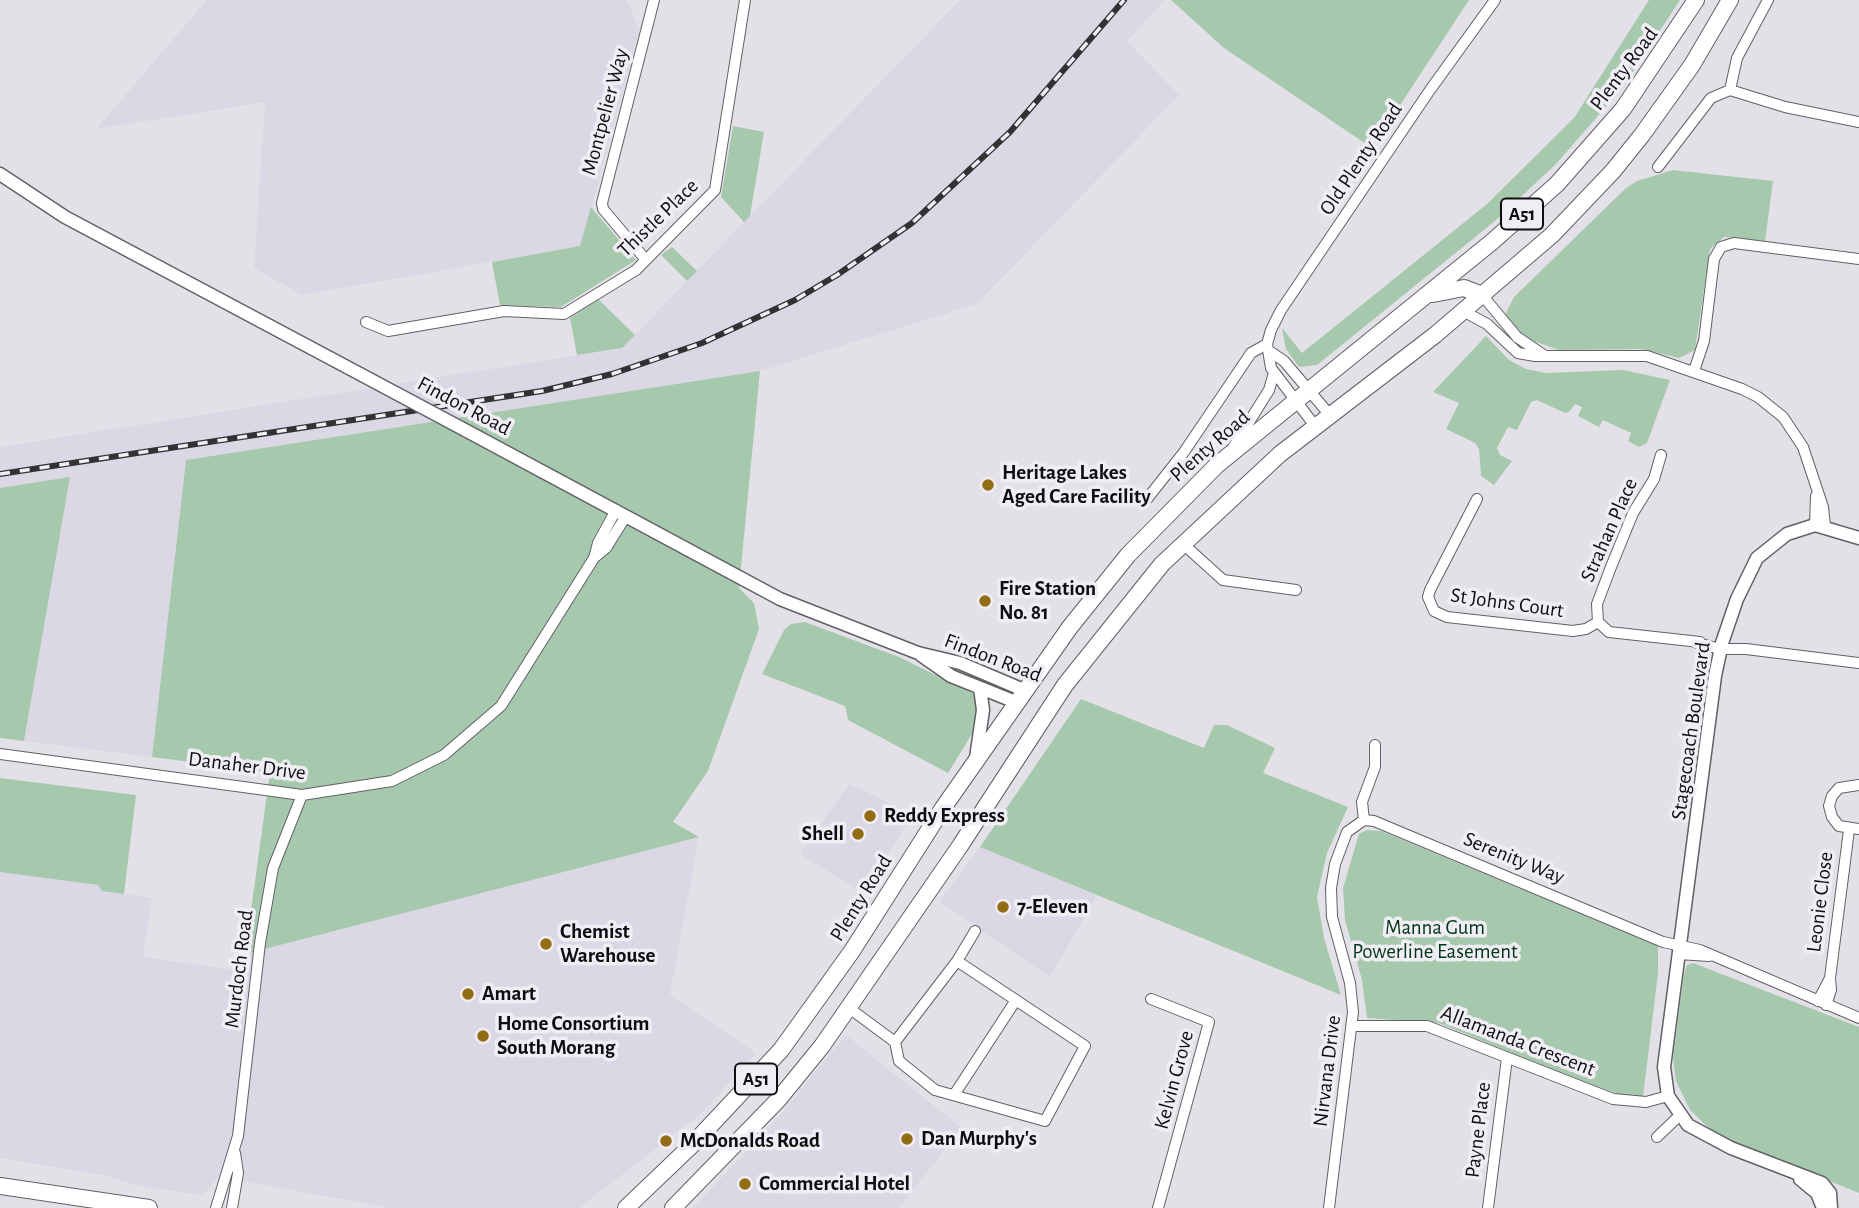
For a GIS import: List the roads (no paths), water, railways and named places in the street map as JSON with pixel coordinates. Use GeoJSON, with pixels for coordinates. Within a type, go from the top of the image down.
{"type":"FeatureCollection","features":[{"type":"Feature","properties":{"kind":"main road","name":"Plenty Road"},"geometry":{"type":"LineString","coordinates":[[626,1208],[692,1145],[781,1050],[829,986],[943,808],[1070,627],[1128,555],[1181,499],[1227,457],[1427,295],[1557,184],[1623,109],[1696,0]]}},
{"type":"Feature","properties":{"kind":"main road","name":"A51"},"geometry":{"type":"LineString","coordinates":[[673,1208],[778,1100],[849,1008],[989,803],[1048,710],[1130,600],[1182,543],[1315,426],[1463,311],[1552,236],[1613,170],[1692,65],[1730,0]]}},
{"type":"Feature","properties":{"kind":"main road"},"geometry":{"type":"LineString","coordinates":[[1427,295],[1460,288],[1482,295]]}},
{"type":"Feature","properties":{"kind":"main road","name":"Findon Road"},"geometry":{"type":"LineString","coordinates":[[1022,697],[1048,710]]}},
{"type":"Feature","properties":{"kind":"main road"},"geometry":{"type":"LineString","coordinates":[[0,1185],[149,1208]]}},
{"type":"Feature","properties":{"kind":"street","name":"Montpelier Way"},"geometry":{"type":"LineString","coordinates":[[646,260],[603,209],[602,203],[654,0]]}},
{"type":"Feature","properties":{"kind":"street","name":"Thistle Place"},"geometry":{"type":"LineString","coordinates":[[366,322],[388,331],[504,311],[564,314],[646,260],[715,190],[745,0]]}},
{"type":"Feature","properties":{"kind":"street","name":"Old Plenty Road"},"geometry":{"type":"LineString","coordinates":[[1147,499],[1184,452],[1251,353],[1268,347],[1281,310],[1495,0]]}},
{"type":"Feature","properties":{"kind":"street"},"geometry":{"type":"LineString","coordinates":[[1730,90],[1737,58],[1768,0]]}},
{"type":"Feature","properties":{"kind":"street"},"geometry":{"type":"LineString","coordinates":[[1658,167],[1711,98],[1730,90],[1785,107],[1859,122]]}},
{"type":"Feature","properties":{"kind":"street","name":"Findon Road"},"geometry":{"type":"LineString","coordinates":[[1,175],[65,218],[780,599],[918,653],[960,663],[1022,697]]}},
{"type":"Feature","properties":{"kind":"street"},"geometry":{"type":"LineString","coordinates":[[1694,371],[1704,341],[1714,259],[1721,247],[1734,243],[1859,260]]}},
{"type":"Feature","properties":{"kind":"street"},"geometry":{"type":"LineString","coordinates":[[1482,295],[1517,337],[1545,356]]}},
{"type":"Feature","properties":{"kind":"street"},"geometry":{"type":"LineString","coordinates":[[1463,311],[1487,324],[1512,350],[1526,356],[1637,355],[1694,371],[1742,389],[1776,411],[1794,430],[1817,485],[1820,526],[1859,538]]}},
{"type":"Feature","properties":{"kind":"street"},"geometry":{"type":"LineString","coordinates":[[1268,347],[1274,373],[1315,426]]}},
{"type":"Feature","properties":{"kind":"street"},"geometry":{"type":"LineString","coordinates":[[1268,347],[1282,359],[1329,414]]}},
{"type":"Feature","properties":{"kind":"street"},"geometry":{"type":"LineString","coordinates":[[1227,457],[1264,400],[1274,373]]}},
{"type":"Feature","properties":{"kind":"street","name":"Strahan Place"},"geometry":{"type":"LineString","coordinates":[[1598,622],[1597,604],[1633,513],[1654,479],[1661,455]]}},
{"type":"Feature","properties":{"kind":"street","name":"St Johns Court"},"geometry":{"type":"LineString","coordinates":[[1477,499],[1430,590],[1428,597],[1434,611],[1447,617],[1573,631],[1586,629],[1598,622]]}},
{"type":"Feature","properties":{"kind":"street","name":"Danaher Drive"},"geometry":{"type":"LineString","coordinates":[[0,754],[302,795],[392,781],[444,755],[501,706],[594,558],[606,548],[621,513]]}},
{"type":"Feature","properties":{"kind":"street","name":"Stagecoach Boulevard"},"geometry":{"type":"LineString","coordinates":[[1680,946],[1721,646],[1745,578],[1757,558],[1787,534],[1820,526]]}},
{"type":"Feature","properties":{"kind":"street"},"geometry":{"type":"LineString","coordinates":[[1182,543],[1223,580],[1296,590]]}},
{"type":"Feature","properties":{"kind":"street"},"geometry":{"type":"LineString","coordinates":[[1598,622],[1609,632],[1859,663]]}},
{"type":"Feature","properties":{"kind":"street","name":"Findon Road"},"geometry":{"type":"LineString","coordinates":[[918,653],[944,672],[980,688],[1022,697]]}},
{"type":"Feature","properties":{"kind":"street"},"geometry":{"type":"LineString","coordinates":[[975,765],[983,710],[980,688]]}},
{"type":"Feature","properties":{"kind":"street"},"geometry":{"type":"LineString","coordinates":[[1364,820],[1362,802],[1374,769],[1374,745]]}},
{"type":"Feature","properties":{"kind":"street","name":"Leonie Close"},"geometry":{"type":"LineString","coordinates":[[1822,1003],[1830,978],[1854,830],[1833,820],[1830,803],[1834,793],[1842,786],[1859,785]]}},
{"type":"Feature","properties":{"kind":"street","name":"Murdoch Road"},"geometry":{"type":"LineString","coordinates":[[232,1208],[238,1173],[235,1153],[260,943],[273,868],[302,795]]}},
{"type":"Feature","properties":{"kind":"street","name":"Serenity Way"},"geometry":{"type":"LineString","coordinates":[[1364,820],[1373,821],[1680,946],[1696,948],[1709,956],[1859,1018]]}},
{"type":"Feature","properties":{"kind":"street","name":"Nirvana Drive"},"geometry":{"type":"LineString","coordinates":[[1329,1208],[1353,1026],[1352,992],[1333,922],[1331,888],[1335,864],[1347,832],[1364,820]]}},
{"type":"Feature","properties":{"kind":"street"},"geometry":{"type":"LineString","coordinates":[[895,1042],[957,961],[975,931]]}},
{"type":"Feature","properties":{"kind":"street"},"geometry":{"type":"LineString","coordinates":[[1680,946],[1664,1066],[1667,1093],[1679,1116],[1701,1134],[1788,1171],[1813,1188],[1826,1203]]}},
{"type":"Feature","properties":{"kind":"street"},"geometry":{"type":"LineString","coordinates":[[849,1008],[895,1042],[899,1061],[935,1090],[1045,1121],[1085,1045],[957,961]]}},
{"type":"Feature","properties":{"kind":"street","name":"Kelvin Grove"},"geometry":{"type":"LineString","coordinates":[[1151,999],[1209,1022],[1158,1208]]}},
{"type":"Feature","properties":{"kind":"street"},"geometry":{"type":"LineString","coordinates":[[954,1095],[1016,1000]]}},
{"type":"Feature","properties":{"kind":"street","name":"Allamanda Crescent"},"geometry":{"type":"LineString","coordinates":[[1353,1026],[1427,1026],[1607,1097],[1627,1101],[1667,1093]]}},
{"type":"Feature","properties":{"kind":"street","name":"Payne Place"},"geometry":{"type":"LineString","coordinates":[[1488,1208],[1507,1058]]}},
{"type":"Feature","properties":{"kind":"street"},"geometry":{"type":"LineString","coordinates":[[1657,1137],[1679,1116]]}},
{"type":"Feature","properties":{"kind":"street","name":"Murdoch Road"},"geometry":{"type":"LineString","coordinates":[[216,1208],[235,1153]]}},
{"type":"Feature","properties":{"kind":"railway"},"geometry":{"type":"LineString","coordinates":[[0,474],[542,391],[612,374],[702,343],[795,300],[837,275],[912,223],[1010,132],[1124,0]]}},
{"type":"Feature","properties":{"kind":"place","name":"Heritage Lakes Aged Care Facility"},"geometry":{"type":"Point","coordinates":[988,485]}},
{"type":"Feature","properties":{"kind":"place","name":"Fire Station No. 81"},"geometry":{"type":"Point","coordinates":[985,601]}},
{"type":"Feature","properties":{"kind":"place","name":"Reddy Express"},"geometry":{"type":"Point","coordinates":[870,816]}},
{"type":"Feature","properties":{"kind":"place","name":"Shell"},"geometry":{"type":"Point","coordinates":[858,834]}},
{"type":"Feature","properties":{"kind":"place","name":"7-Eleven"},"geometry":{"type":"Point","coordinates":[1003,907]}},
{"type":"Feature","properties":{"kind":"place","name":"Chemist Warehouse"},"geometry":{"type":"Point","coordinates":[546,944]}},
{"type":"Feature","properties":{"kind":"place","name":"Amart"},"geometry":{"type":"Point","coordinates":[468,994]}},
{"type":"Feature","properties":{"kind":"place","name":"Home Consortium South Morang"},"geometry":{"type":"Point","coordinates":[483,1036]}},
{"type":"Feature","properties":{"kind":"place","name":"Dan Murphy's"},"geometry":{"type":"Point","coordinates":[907,1139]}},
{"type":"Feature","properties":{"kind":"place","name":"McDonalds Road"},"geometry":{"type":"Point","coordinates":[666,1141]}},
{"type":"Feature","properties":{"kind":"place","name":"Commercial Hotel"},"geometry":{"type":"Point","coordinates":[745,1184]}},
{"type":"Feature","properties":{"kind":"park label","name":"Manna Gum Powerline Easement"},"geometry":{"type":"Point","coordinates":[1435,940]}}]}
